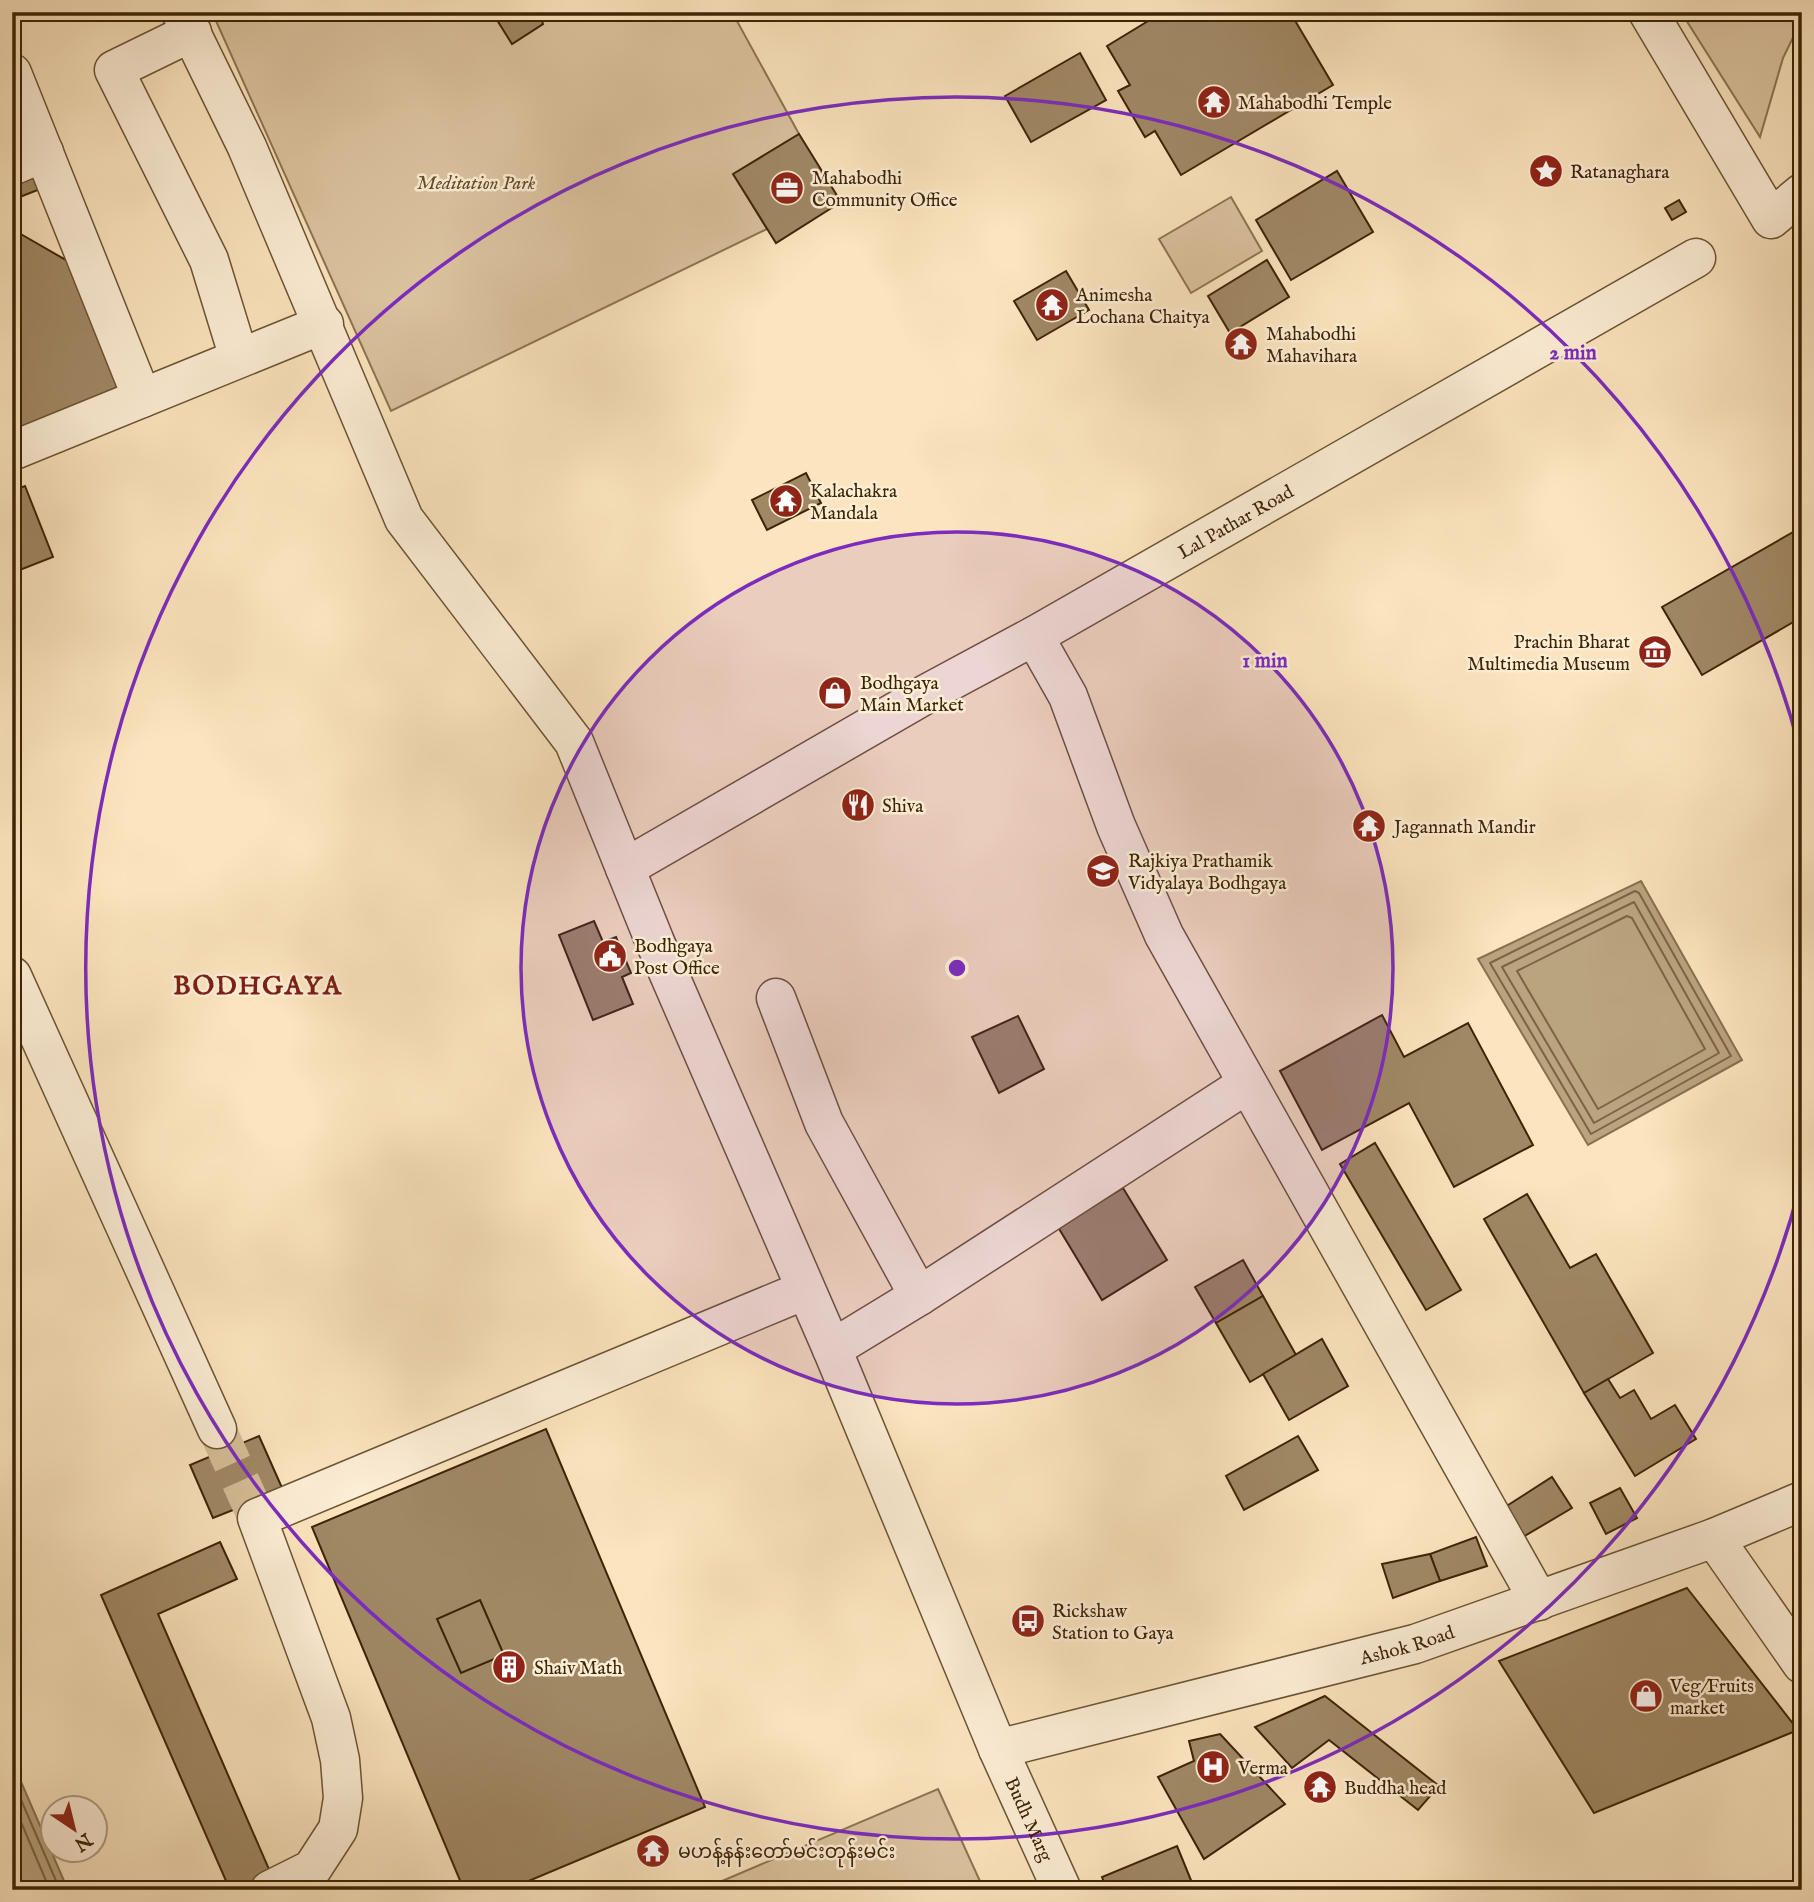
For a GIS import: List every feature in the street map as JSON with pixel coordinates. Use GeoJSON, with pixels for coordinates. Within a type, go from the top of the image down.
{"type":"FeatureCollection","features":[{"type":"Feature","properties":{"kind":"street"},"geometry":{"type":"LineString","coordinates":[[1648,12],[1771,219],[1802,193]]}},
{"type":"Feature","properties":{"kind":"street"},"geometry":{"type":"LineString","coordinates":[[186,22],[114,70],[209,260],[239,358]]}},
{"type":"Feature","properties":{"kind":"street","name":"Budh Marg"},"geometry":{"type":"LineString","coordinates":[[186,22],[247,147],[324,324],[404,519],[574,742],[660,954],[832,1349],[998,1749],[1062,1890]]}},
{"type":"Feature","properties":{"kind":"street"},"geometry":{"type":"LineString","coordinates":[[12,73],[28,159],[142,398]]}},
{"type":"Feature","properties":{"kind":"street","name":"Lal Pathar Road"},"geometry":{"type":"LineString","coordinates":[[625,868],[928,693],[1034,636],[1696,258]]}},
{"type":"Feature","properties":{"kind":"street"},"geometry":{"type":"LineString","coordinates":[[12,451],[324,324]]}},
{"type":"Feature","properties":{"kind":"street"},"geometry":{"type":"LineString","coordinates":[[1034,636],[1068,696],[1116,826],[1164,934],[1539,1601]]}},
{"type":"Feature","properties":{"kind":"street"},"geometry":{"type":"LineString","coordinates":[[12,976],[217,1429]]}},
{"type":"Feature","properties":{"kind":"street"},"geometry":{"type":"LineString","coordinates":[[775,998],[824,1123],[919,1296]]}},
{"type":"Feature","properties":{"kind":"street"},"geometry":{"type":"LineString","coordinates":[[832,1349],[919,1296],[1247,1084]]}},
{"type":"Feature","properties":{"kind":"street"},"geometry":{"type":"LineString","coordinates":[[270,1890],[312,1869],[338,1829],[343,1798],[340,1760],[331,1718],[257,1518],[805,1290]]}},
{"type":"Feature","properties":{"kind":"street","name":"Ashok Road"},"geometry":{"type":"LineString","coordinates":[[998,1749],[1415,1644],[1713,1538],[1802,1501]]}},
{"type":"Feature","properties":{"kind":"street"},"geometry":{"type":"LineString","coordinates":[[1713,1538],[1802,1664]]}},
{"type":"Feature","properties":{"kind":"green space","name":"Meditation Park"},"geometry":{"type":"Polygon","coordinates":[[[212,12],[732,12],[799,134],[734,174],[767,229],[391,411],[212,12]]]}},
{"type":"Feature","properties":{"kind":"green space"},"geometry":{"type":"Polygon","coordinates":[[[1681,12],[1802,12],[1802,19],[1783,58],[1760,137],[1681,12]]]}},
{"type":"Feature","properties":{"kind":"green space"},"geometry":{"type":"Polygon","coordinates":[[[1231,197],[1262,251],[1191,293],[1159,239],[1231,197]]]}},
{"type":"Feature","properties":{"kind":"green space"},"geometry":{"type":"Polygon","coordinates":[[[938,1789],[984,1890],[701,1890],[938,1789]]]}},
{"type":"Feature","properties":{"kind":"water"},"geometry":{"type":"Polygon","coordinates":[[[1641,881],[1742,1060],[1588,1145],[1478,959],[1641,881]]]}},
{"type":"Feature","properties":{"kind":"water"},"geometry":{"type":"Polygon","coordinates":[[[12,1761],[38,1821],[38,1864],[57,1864],[68,1890],[12,1890],[12,1761]]]}},
{"type":"Feature","properties":{"kind":"building"},"geometry":{"type":"Polygon","coordinates":[[[492,12],[539,12],[543,24],[512,44],[492,12]]]}},
{"type":"Feature","properties":{"kind":"building","name":"Mahabodhi Temple"},"geometry":{"type":"Polygon","coordinates":[[[1163,12],[1290,12],[1333,85],[1181,175],[1155,131],[1145,137],[1118,91],[1130,85],[1107,46],[1163,12]]]}},
{"type":"Feature","properties":{"kind":"building"},"geometry":{"type":"Polygon","coordinates":[[[1080,53],[1106,100],[1031,142],[1005,96],[1080,53]]]}},
{"type":"Feature","properties":{"kind":"building","name":"Mahabodhi Community Office"},"geometry":{"type":"Polygon","coordinates":[[[799,134],[841,202],[776,243],[733,174],[799,134]]]}},
{"type":"Feature","properties":{"kind":"building"},"geometry":{"type":"Polygon","coordinates":[[[37,170],[43,188],[12,200],[12,181],[37,170]]]}},
{"type":"Feature","properties":{"kind":"building"},"geometry":{"type":"Polygon","coordinates":[[[1337,171],[1373,232],[1291,280],[1256,220],[1337,171]]]}},
{"type":"Feature","properties":{"kind":"building"},"geometry":{"type":"Polygon","coordinates":[[[1679,200],[1686,212],[1672,220],[1665,208],[1679,200]]]}},
{"type":"Feature","properties":{"kind":"building"},"geometry":{"type":"Polygon","coordinates":[[[12,229],[78,267],[125,386],[12,435],[12,229]]]}},
{"type":"Feature","properties":{"kind":"building"},"geometry":{"type":"Polygon","coordinates":[[[1267,260],[1289,297],[1230,333],[1208,296],[1267,260]]]}},
{"type":"Feature","properties":{"kind":"building","name":"Animesha Lochana Chaitya"},"geometry":{"type":"Polygon","coordinates":[[[1066,271],[1089,310],[1037,340],[1014,301],[1066,271]]]}},
{"type":"Feature","properties":{"kind":"building","name":"Kalachakra Mandala"},"geometry":{"type":"Polygon","coordinates":[[[806,473],[821,503],[767,530],[752,500],[806,473]]]}},
{"type":"Feature","properties":{"kind":"building"},"geometry":{"type":"Polygon","coordinates":[[[25,486],[53,557],[12,573],[12,491],[25,486]]]}},
{"type":"Feature","properties":{"kind":"building"},"geometry":{"type":"Polygon","coordinates":[[[1802,527],[1802,617],[1702,675],[1662,607],[1802,527]]]}},
{"type":"Feature","properties":{"kind":"building"},"geometry":{"type":"Polygon","coordinates":[[[594,921],[603,942],[616,937],[631,973],[622,977],[633,1004],[593,1020],[559,935],[594,921]]]}},
{"type":"Feature","properties":{"kind":"building"},"geometry":{"type":"Polygon","coordinates":[[[1382,1015],[1404,1057],[1468,1023],[1533,1145],[1454,1187],[1409,1103],[1322,1150],[1280,1071],[1382,1015]]]}},
{"type":"Feature","properties":{"kind":"building"},"geometry":{"type":"Polygon","coordinates":[[[1018,1016],[1044,1069],[999,1093],[972,1037],[1018,1016]]]}},
{"type":"Feature","properties":{"kind":"building"},"geometry":{"type":"Polygon","coordinates":[[[1375,1143],[1461,1290],[1426,1310],[1340,1164],[1375,1143]]]}},
{"type":"Feature","properties":{"kind":"building"},"geometry":{"type":"Polygon","coordinates":[[[1123,1188],[1167,1260],[1102,1300],[1058,1227],[1123,1188]]]}},
{"type":"Feature","properties":{"kind":"building"},"geometry":{"type":"Polygon","coordinates":[[[1527,1194],[1570,1268],[1596,1254],[1653,1353],[1584,1393],[1484,1219],[1527,1194]]]}},
{"type":"Feature","properties":{"kind":"building"},"geometry":{"type":"Polygon","coordinates":[[[1243,1260],[1263,1296],[1216,1323],[1195,1287],[1243,1260]]]}},
{"type":"Feature","properties":{"kind":"building"},"geometry":{"type":"Polygon","coordinates":[[[1263,1296],[1296,1355],[1250,1382],[1216,1323],[1263,1296]]]}},
{"type":"Feature","properties":{"kind":"building"},"geometry":{"type":"Polygon","coordinates":[[[1322,1339],[1348,1386],[1289,1420],[1263,1374],[1322,1339]]]}},
{"type":"Feature","properties":{"kind":"building"},"geometry":{"type":"Polygon","coordinates":[[[1608,1379],[1620,1398],[1634,1390],[1651,1419],[1675,1405],[1696,1439],[1635,1476],[1584,1393],[1608,1379]]]}},
{"type":"Feature","properties":{"kind":"building","name":"Shaiv Math"},"geometry":{"type":"Polygon","coordinates":[[[546,1429],[705,1807],[507,1890],[464,1890],[312,1527],[546,1429]]]}},
{"type":"Feature","properties":{"kind":"building"},"geometry":{"type":"Polygon","coordinates":[[[259,1436],[283,1490],[213,1518],[190,1465],[259,1436]]]}},
{"type":"Feature","properties":{"kind":"building"},"geometry":{"type":"Polygon","coordinates":[[[1298,1436],[1318,1470],[1244,1510],[1226,1476],[1298,1436]]]}},
{"type":"Feature","properties":{"kind":"building"},"geometry":{"type":"Polygon","coordinates":[[[1552,1477],[1572,1508],[1523,1537],[1505,1507],[1552,1477]]]}},
{"type":"Feature","properties":{"kind":"building"},"geometry":{"type":"Polygon","coordinates":[[[1620,1488],[1637,1518],[1606,1534],[1590,1503],[1620,1488]]]}},
{"type":"Feature","properties":{"kind":"building"},"geometry":{"type":"Polygon","coordinates":[[[1476,1537],[1487,1566],[1440,1581],[1430,1554],[1476,1537]]]}},
{"type":"Feature","properties":{"kind":"building"},"geometry":{"type":"Polygon","coordinates":[[[220,1542],[237,1579],[158,1614],[278,1890],[230,1890],[101,1595],[220,1542]]]}},
{"type":"Feature","properties":{"kind":"building"},"geometry":{"type":"Polygon","coordinates":[[[1430,1554],[1440,1581],[1393,1598],[1382,1564],[1430,1554]]]}},
{"type":"Feature","properties":{"kind":"building","name":"Veg/Fruits market"},"geometry":{"type":"Polygon","coordinates":[[[1687,1588],[1798,1730],[1594,1813],[1499,1661],[1687,1588]]]}},
{"type":"Feature","properties":{"kind":"building"},"geometry":{"type":"Polygon","coordinates":[[[480,1600],[504,1655],[461,1673],[437,1619],[480,1600]]]}},
{"type":"Feature","properties":{"kind":"building"},"geometry":{"type":"Polygon","coordinates":[[[1325,1696],[1439,1786],[1418,1810],[1329,1740],[1292,1768],[1255,1727],[1325,1696]]]}},
{"type":"Feature","properties":{"kind":"building"},"geometry":{"type":"Polygon","coordinates":[[[1220,1734],[1285,1804],[1204,1859],[1158,1777],[1194,1761],[1189,1741],[1220,1734]]]}},
{"type":"Feature","properties":{"kind":"building"},"geometry":{"type":"Polygon","coordinates":[[[1177,1846],[1195,1890],[1107,1890],[1102,1877],[1177,1846]]]}},
{"type":"Feature","properties":{"kind":"tunnel"},"geometry":{"type":"LineString","coordinates":[[217,1429],[257,1518]]}},
{"type":"Feature","properties":{"kind":"place","name":"Mahabodhi Temple"},"geometry":{"type":"Point","coordinates":[1214,102]}},
{"type":"Feature","properties":{"kind":"place","name":"Ratanaghara"},"geometry":{"type":"Point","coordinates":[1546,171]}},
{"type":"Feature","properties":{"kind":"place","name":"Mahabodhi Community Office"},"geometry":{"type":"Point","coordinates":[787,188]}},
{"type":"Feature","properties":{"kind":"place","name":"Animesha Lochana Chaitya"},"geometry":{"type":"Point","coordinates":[1052,305]}},
{"type":"Feature","properties":{"kind":"place","name":"Mahabodhi Mahavihara"},"geometry":{"type":"Point","coordinates":[1241,344]}},
{"type":"Feature","properties":{"kind":"place","name":"Kalachakra Mandala"},"geometry":{"type":"Point","coordinates":[786,501]}},
{"type":"Feature","properties":{"kind":"place","name":"Prachin Bharat Multimedia Museum"},"geometry":{"type":"Point","coordinates":[1655,652]}},
{"type":"Feature","properties":{"kind":"place","name":"Bodhgaya Main Market"},"geometry":{"type":"Point","coordinates":[835,693]}},
{"type":"Feature","properties":{"kind":"place","name":"Shiva"},"geometry":{"type":"Point","coordinates":[858,805]}},
{"type":"Feature","properties":{"kind":"place","name":"Jagannath Mandir"},"geometry":{"type":"Point","coordinates":[1369,826]}},
{"type":"Feature","properties":{"kind":"place","name":"Rajkiya Prathamik Vidyalaya Bodhgaya"},"geometry":{"type":"Point","coordinates":[1103,871]}},
{"type":"Feature","properties":{"kind":"place","name":"Bodhgaya Post Office"},"geometry":{"type":"Point","coordinates":[610,956]}},
{"type":"Feature","properties":{"kind":"place","name":"Rickshaw Station to Gaya"},"geometry":{"type":"Point","coordinates":[1028,1621]}},
{"type":"Feature","properties":{"kind":"place","name":"Shaiv Math"},"geometry":{"type":"Point","coordinates":[509,1667]}},
{"type":"Feature","properties":{"kind":"place","name":"Veg/Fruits market"},"geometry":{"type":"Point","coordinates":[1646,1696]}},
{"type":"Feature","properties":{"kind":"place","name":"Verma"},"geometry":{"type":"Point","coordinates":[1213,1767]}},
{"type":"Feature","properties":{"kind":"place","name":"Buddha head"},"geometry":{"type":"Point","coordinates":[1320,1787]}},
{"type":"Feature","properties":{"kind":"place","name":"မဟန့်နန်းတော်မင်းတုန်းမင်း"},"geometry":{"type":"Point","coordinates":[653,1851]}},
{"type":"Feature","properties":{"kind":"district","name":"BODHGAYA"},"geometry":{"type":"Point","coordinates":[258,985]}}]}
